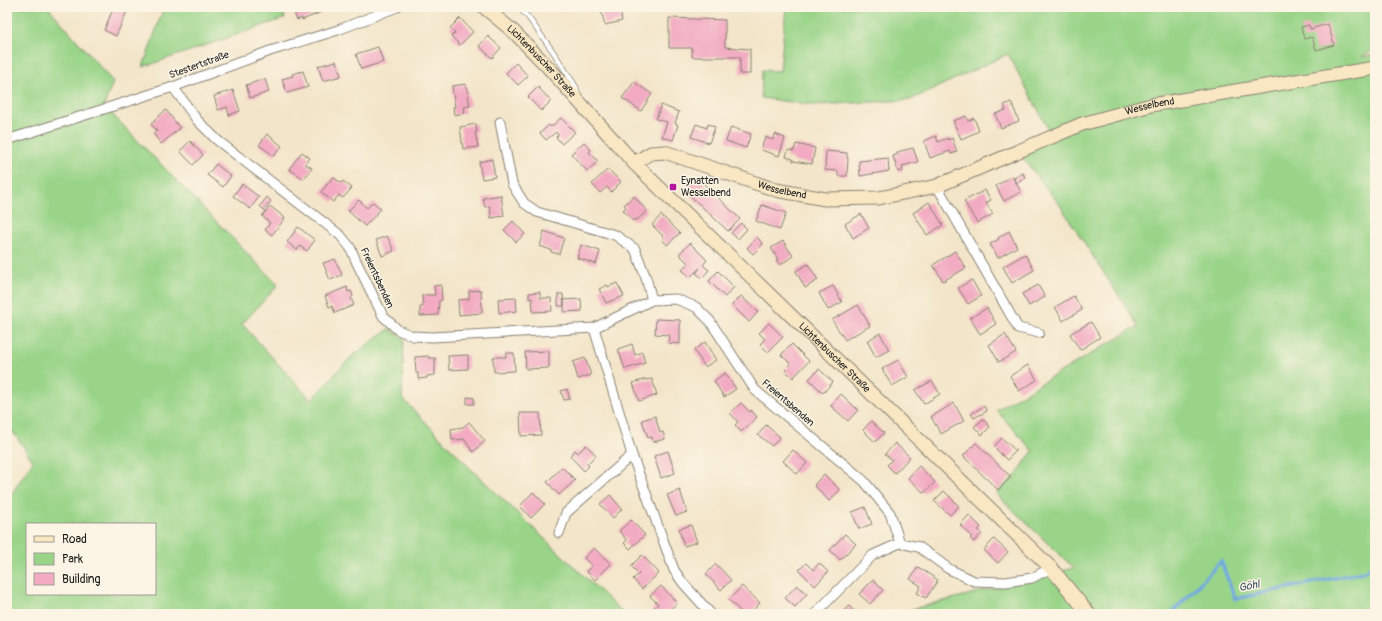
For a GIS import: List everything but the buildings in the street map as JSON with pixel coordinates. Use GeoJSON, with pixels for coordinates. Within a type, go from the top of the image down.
{"type":"FeatureCollection","features":[{"type":"Feature","properties":{"kind":"street","name":"Stestertstraße"},"geometry":{"type":"LineString","coordinates":[[7,140],[173,87],[270,51],[338,30],[397,7]]}},
{"type":"Feature","properties":{"kind":"street","name":"Lichtenbuscher Straße"},"geometry":{"type":"LineString","coordinates":[[484,7],[514,32],[579,101],[634,163],[986,503],[1051,568],[1089,614]]}},
{"type":"Feature","properties":{"kind":"street","name":"Wesselbend"},"geometry":{"type":"LineString","coordinates":[[634,163],[651,153],[665,152],[776,190],[825,199],[879,198],[937,186],[1082,124],[1150,105],[1375,68]]}},
{"type":"Feature","properties":{"kind":"street","name":"Freientsbenden"},"geometry":{"type":"LineString","coordinates":[[173,87],[197,120],[217,140],[340,235],[350,247],[383,316],[398,330],[413,336],[432,337],[594,328],[652,300],[676,299],[696,307],[710,321],[755,390],[864,481],[890,513],[900,543]]}},
{"type":"Feature","properties":{"kind":"street"},"geometry":{"type":"LineString","coordinates":[[500,122],[512,184],[524,203],[537,212],[615,235],[635,249],[646,278],[652,300]]}},
{"type":"Feature","properties":{"kind":"street"},"geometry":{"type":"LineString","coordinates":[[937,186],[1018,328],[1039,333]]}},
{"type":"Feature","properties":{"kind":"street"},"geometry":{"type":"LineString","coordinates":[[594,328],[632,455],[674,570],[683,584],[711,614]]}},
{"type":"Feature","properties":{"kind":"street"},"geometry":{"type":"LineString","coordinates":[[559,533],[566,513],[632,455]]}},
{"type":"Feature","properties":{"kind":"street"},"geometry":{"type":"LineString","coordinates":[[815,614],[873,555],[900,543],[918,547],[949,569],[974,581],[1006,582],[1032,578],[1051,568]]}},
{"type":"Feature","properties":{"kind":"lane","name":"Lichtenbuscher Straße"},"geometry":{"type":"LineString","coordinates":[[518,7],[528,17],[572,79],[576,87],[579,101]]}},
{"type":"Feature","properties":{"kind":"green space"},"geometry":{"type":"Polygon","coordinates":[[[7,7],[48,7],[113,82],[104,106],[278,285],[242,324],[311,400],[352,356],[389,329],[404,338],[402,398],[471,469],[624,614],[7,614],[7,501],[33,461],[7,423],[7,7]]]}},
{"type":"Feature","properties":{"kind":"green space"},"geometry":{"type":"Polygon","coordinates":[[[164,7],[282,7],[285,18],[143,67],[164,7]]]}},
{"type":"Feature","properties":{"kind":"green space"},"geometry":{"type":"Polygon","coordinates":[[[786,7],[1375,7],[1375,49],[1362,57],[1375,55],[1375,614],[907,614],[912,609],[1074,568],[996,494],[1015,476],[1033,451],[996,410],[1138,326],[1060,205],[1015,148],[1051,134],[1008,54],[910,100],[813,105],[761,98],[762,70],[780,71],[786,7]]]}},
{"type":"Feature","properties":{"kind":"waterway","name":"Göhl"},"geometry":{"type":"LineString","coordinates":[[1171,614],[1221,561],[1235,599],[1363,572],[1375,564]]}},
{"type":"Feature","properties":{"kind":"place","name":"Eynatten Wesselbend"},"geometry":{"type":"Point","coordinates":[673,187]}}]}
